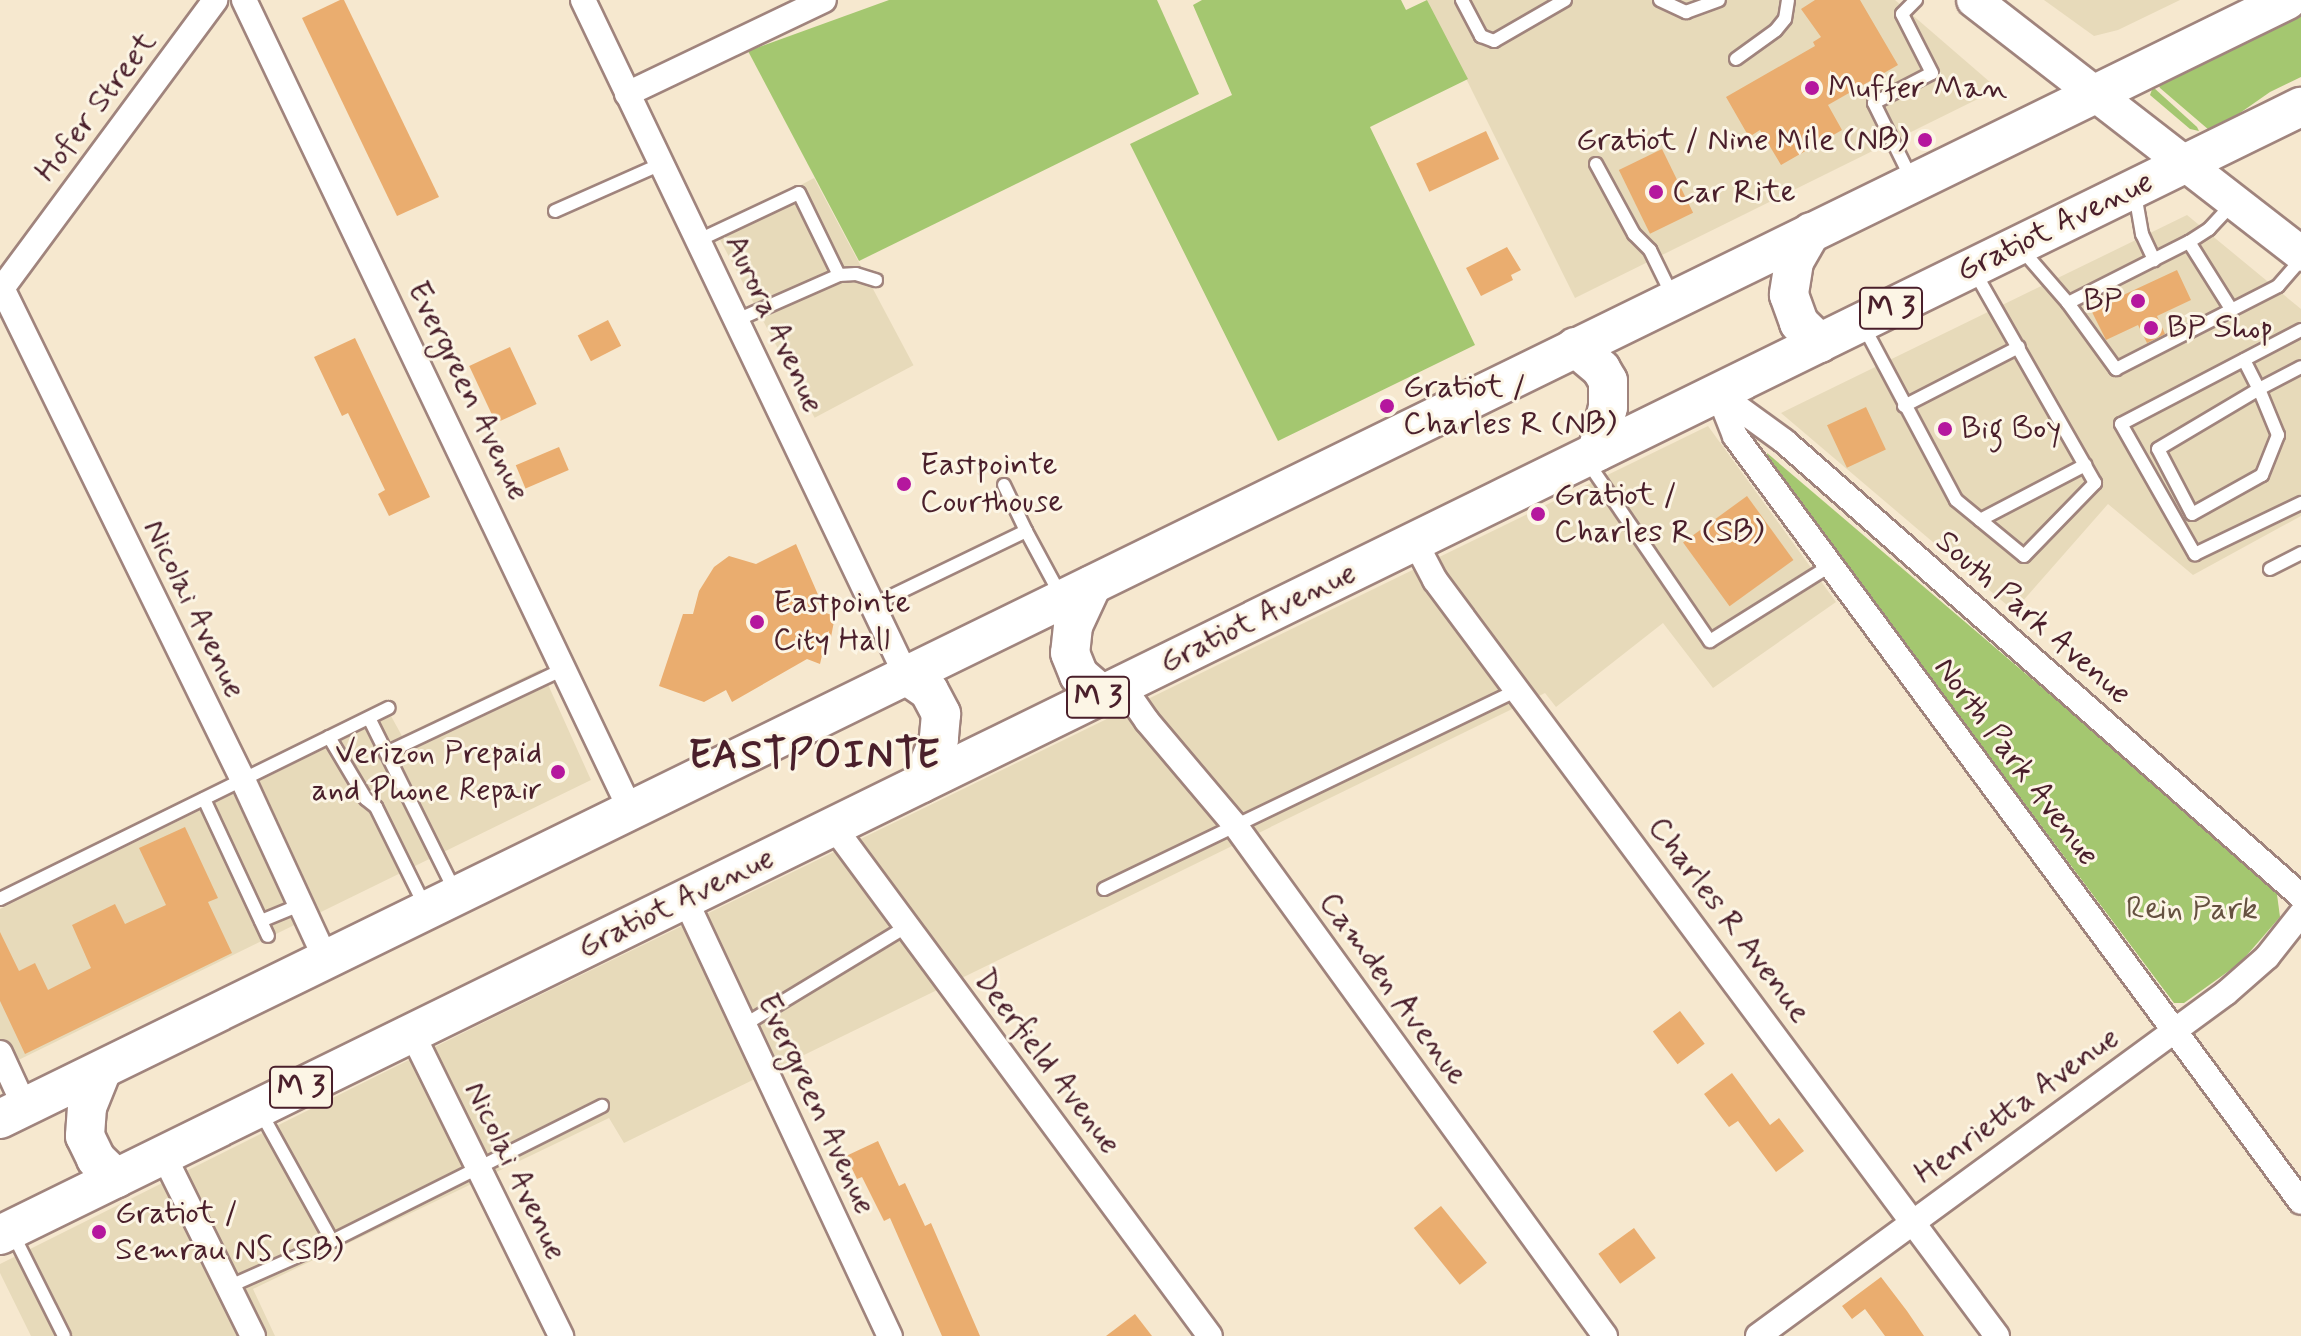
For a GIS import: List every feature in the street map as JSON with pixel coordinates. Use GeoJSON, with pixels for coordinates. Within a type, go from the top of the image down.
{"type":"FeatureCollection","features":[{"type":"Feature","properties":{"kind":"main road"},"geometry":{"type":"LineString","coordinates":[[1974,0],[2235,202],[2301,257]]}},
{"type":"Feature","properties":{"kind":"main road"},"geometry":{"type":"LineString","coordinates":[[13,1113],[2287,0]]}},
{"type":"Feature","properties":{"kind":"main road","name":"Gratiot Avenue"},"geometry":{"type":"LineString","coordinates":[[5,1232],[2301,107]]}},
{"type":"Feature","properties":{"kind":"main road"},"geometry":{"type":"LineString","coordinates":[[1811,232],[1794,262],[1789,295],[1799,323],[1820,343]]}},
{"type":"Feature","properties":{"kind":"main road"},"geometry":{"type":"LineString","coordinates":[[1575,347],[1601,369],[1608,381],[1608,407],[1591,455]]}},
{"type":"Feature","properties":{"kind":"main road"},"geometry":{"type":"LineString","coordinates":[[1077,592],[1070,653],[1079,675],[1112,690]]}},
{"type":"Feature","properties":{"kind":"main road"},"geometry":{"type":"LineString","coordinates":[[906,675],[929,691],[941,714],[935,754],[921,783]]}},
{"type":"Feature","properties":{"kind":"main road"},"geometry":{"type":"LineString","coordinates":[[102,1070],[87,1107],[85,1136],[96,1159],[116,1178]]}},
{"type":"Feature","properties":{"kind":"street","name":"Hofer Street"},"geometry":{"type":"LineString","coordinates":[[1,290],[215,0]]}},
{"type":"Feature","properties":{"kind":"street","name":"Evergreen Avenue"},"geometry":{"type":"LineString","coordinates":[[244,0],[566,668],[631,811]]}},
{"type":"Feature","properties":{"kind":"street","name":"Aurora Avenue"},"geometry":{"type":"LineString","coordinates":[[583,0],[906,675]]}},
{"type":"Feature","properties":{"kind":"street"},"geometry":{"type":"LineString","coordinates":[[627,94],[824,0]]}},
{"type":"Feature","properties":{"kind":"street","name":"Nicolai Avenue"},"geometry":{"type":"LineString","coordinates":[[1,290],[243,780],[326,960]]}},
{"type":"Feature","properties":{"kind":"street","name":"North Park Avenue"},"geometry":{"type":"LineString","coordinates":[[1718,393],[1735,436],[2301,1202]]}},
{"type":"Feature","properties":{"kind":"street","name":"South Park Avenue"},"geometry":{"type":"LineString","coordinates":[[1718,393],[1784,441],[2301,896]]}},
{"type":"Feature","properties":{"kind":"street","name":"Charles R Avenue"},"geometry":{"type":"LineString","coordinates":[[1414,540],[1435,580],[1997,1336]]}},
{"type":"Feature","properties":{"kind":"street","name":"Camden Avenue"},"geometry":{"type":"LineString","coordinates":[[1112,690],[1147,721],[1235,825],[1605,1336]]}},
{"type":"Feature","properties":{"kind":"street","name":"Deerfield Avenue"},"geometry":{"type":"LineString","coordinates":[[833,826],[1210,1336]]}},
{"type":"Feature","properties":{"kind":"street","name":"Evergreen Avenue"},"geometry":{"type":"LineString","coordinates":[[685,899],[890,1336]]}},
{"type":"Feature","properties":{"kind":"street","name":"Henrietta Avenue"},"geometry":{"type":"LineString","coordinates":[[1758,1336],[2226,993],[2267,957],[2301,914]]}},
{"type":"Feature","properties":{"kind":"street","name":"Nicolai Avenue"},"geometry":{"type":"LineString","coordinates":[[412,1033],[561,1336]]}},
{"type":"Feature","properties":{"kind":"street"},"geometry":{"type":"LineString","coordinates":[[0,1053],[13,1113]]}},
{"type":"Feature","properties":{"kind":"street"},"geometry":{"type":"LineString","coordinates":[[163,1154],[253,1336]]}},
{"type":"Feature","properties":{"kind":"lane"},"geometry":{"type":"LineString","coordinates":[[1463,0],[1481,36],[1494,41],[1565,0]]}},
{"type":"Feature","properties":{"kind":"lane"},"geometry":{"type":"LineString","coordinates":[[1660,0],[1686,12],[1719,0]]}},
{"type":"Feature","properties":{"kind":"lane"},"geometry":{"type":"LineString","coordinates":[[1736,59],[1776,30],[1785,19],[1788,0]]}},
{"type":"Feature","properties":{"kind":"lane"},"geometry":{"type":"LineString","coordinates":[[1913,182],[1874,103],[1932,73],[1902,14],[1916,0]]}},
{"type":"Feature","properties":{"kind":"lane"},"geometry":{"type":"LineString","coordinates":[[555,211],[661,164]]}},
{"type":"Feature","properties":{"kind":"lane"},"geometry":{"type":"LineString","coordinates":[[1596,164],[1634,234],[1650,250],[1674,298]]}},
{"type":"Feature","properties":{"kind":"lane"},"geometry":{"type":"LineString","coordinates":[[2134,188],[2142,234],[2154,260]]}},
{"type":"Feature","properties":{"kind":"lane"},"geometry":{"type":"LineString","coordinates":[[699,240],[799,193],[839,275]]}},
{"type":"Feature","properties":{"kind":"lane"},"geometry":{"type":"LineString","coordinates":[[2068,303],[2189,242],[2209,229],[2235,202]]}},
{"type":"Feature","properties":{"kind":"lane"},"geometry":{"type":"LineString","coordinates":[[2189,242],[2231,309]]}},
{"type":"Feature","properties":{"kind":"lane"},"geometry":{"type":"LineString","coordinates":[[2018,245],[2068,303],[2116,369],[2278,286],[2301,257]]}},
{"type":"Feature","properties":{"kind":"lane"},"geometry":{"type":"LineString","coordinates":[[1862,322],[1956,500],[2024,556],[2095,483],[1972,268]]}},
{"type":"Feature","properties":{"kind":"lane"},"geometry":{"type":"LineString","coordinates":[[737,320],[839,275],[856,274],[876,280]]}},
{"type":"Feature","properties":{"kind":"lane"},"geometry":{"type":"LineString","coordinates":[[2301,330],[2121,424],[2195,554],[2301,503]]}},
{"type":"Feature","properties":{"kind":"lane"},"geometry":{"type":"LineString","coordinates":[[1904,406],[2019,347]]}},
{"type":"Feature","properties":{"kind":"lane"},"geometry":{"type":"LineString","coordinates":[[2244,360],[2259,389],[2278,435],[2262,475],[2192,514],[2158,449],[2259,389],[2301,367]]}},
{"type":"Feature","properties":{"kind":"lane"},"geometry":{"type":"LineString","coordinates":[[1591,455],[1710,641],[1831,565]]}},
{"type":"Feature","properties":{"kind":"lane"},"geometry":{"type":"LineString","coordinates":[[1980,520],[2085,465]]}},
{"type":"Feature","properties":{"kind":"lane"},"geometry":{"type":"LineString","coordinates":[[1004,485],[1026,531],[1077,592]]}},
{"type":"Feature","properties":{"kind":"lane"},"geometry":{"type":"LineString","coordinates":[[873,605],[1026,531]]}},
{"type":"Feature","properties":{"kind":"lane"},"geometry":{"type":"LineString","coordinates":[[2270,569],[2301,553]]}},
{"type":"Feature","properties":{"kind":"lane"},"geometry":{"type":"LineString","coordinates":[[386,753],[566,668]]}},
{"type":"Feature","properties":{"kind":"lane"},"geometry":{"type":"LineString","coordinates":[[1104,889],[1517,690]]}},
{"type":"Feature","properties":{"kind":"lane"},"geometry":{"type":"LineString","coordinates":[[0,899],[389,708]]}},
{"type":"Feature","properties":{"kind":"lane"},"geometry":{"type":"LineString","coordinates":[[369,718],[386,753],[442,903]]}},
{"type":"Feature","properties":{"kind":"lane"},"geometry":{"type":"LineString","coordinates":[[329,737],[366,799],[376,807],[442,903]]}},
{"type":"Feature","properties":{"kind":"lane"},"geometry":{"type":"LineString","coordinates":[[204,799],[268,936]]}},
{"type":"Feature","properties":{"kind":"lane"},"geometry":{"type":"LineString","coordinates":[[261,921],[300,905]]}},
{"type":"Feature","properties":{"kind":"lane"},"geometry":{"type":"LineString","coordinates":[[744,1025],[906,927]]}},
{"type":"Feature","properties":{"kind":"lane"},"geometry":{"type":"LineString","coordinates":[[228,1287],[332,1241],[602,1106]]}},
{"type":"Feature","properties":{"kind":"lane"},"geometry":{"type":"LineString","coordinates":[[259,1108],[332,1241]]}},
{"type":"Feature","properties":{"kind":"lane"},"geometry":{"type":"LineString","coordinates":[[5,1232],[64,1336]]}},
{"type":"Feature","properties":{"kind":"shaded area"},"geometry":{"type":"Polygon","coordinates":[[[1427,0],[1895,0],[1998,89],[1575,298],[1427,0]]]}},
{"type":"Feature","properties":{"kind":"shaded area"},"geometry":{"type":"Polygon","coordinates":[[[2044,0],[2180,0],[2118,30],[2094,36],[2044,0]]]}},
{"type":"Feature","properties":{"kind":"shaded area"},"geometry":{"type":"Polygon","coordinates":[[[814,178],[914,365],[815,418],[715,231],[814,178]]]}},
{"type":"Feature","properties":{"kind":"shaded area"},"geometry":{"type":"Polygon","coordinates":[[[2187,215],[2301,309],[2301,516],[2193,575],[2108,504],[2014,611],[1781,413],[2187,215]]]}},
{"type":"Feature","properties":{"kind":"shaded area"},"geometry":{"type":"Polygon","coordinates":[[[1708,426],[1836,602],[1713,688],[1663,623],[1556,707],[1545,693],[624,1143],[609,1118],[253,1289],[275,1336],[31,1336],[0,1273],[0,1264],[497,1016],[1708,426]]]}},
{"type":"Feature","properties":{"kind":"shaded area"},"geometry":{"type":"Polygon","coordinates":[[[541,669],[591,780],[0,1069],[0,909],[391,716],[402,736],[541,669]]]}},
{"type":"Feature","properties":{"kind":"green space"},"geometry":{"type":"Polygon","coordinates":[[[889,0],[1157,0],[1199,94],[859,261],[748,51],[889,0]]]}},
{"type":"Feature","properties":{"kind":"green space"},"geometry":{"type":"Polygon","coordinates":[[[1202,0],[1401,0],[1406,10],[1427,0],[1468,79],[1370,127],[1475,345],[1278,441],[1130,144],[1232,95],[1193,5],[1202,0]]]}},
{"type":"Feature","properties":{"kind":"green space"},"geometry":{"type":"Polygon","coordinates":[[[2301,14],[2301,77],[2270,92],[2217,129],[2209,130],[2160,88],[2158,84],[2301,14]]]}},
{"type":"Feature","properties":{"kind":"green space"},"geometry":{"type":"Polygon","coordinates":[[[2153,87],[2199,131],[2190,129],[2150,95],[2153,87]]]}},
{"type":"Feature","properties":{"kind":"green space","name":"Rein Park"},"geometry":{"type":"Polygon","coordinates":[[[1767,453],[2276,887],[2280,917],[2240,963],[2184,1003],[2174,1003],[1768,461],[1767,453]]]}},
{"type":"Feature","properties":{"kind":"building"},"geometry":{"type":"Polygon","coordinates":[[[344,0],[439,197],[397,216],[302,18],[344,0]]]}},
{"type":"Feature","properties":{"kind":"building"},"geometry":{"type":"Polygon","coordinates":[[[1815,0],[1860,0],[1898,65],[1828,105],[1842,130],[1781,165],[1760,130],[1749,137],[1726,97],[1815,46],[1813,42],[1821,37],[1801,9],[1815,0]]]}},
{"type":"Feature","properties":{"kind":"building"},"geometry":{"type":"Polygon","coordinates":[[[1486,131],[1499,159],[1429,192],[1416,164],[1486,131]]]}},
{"type":"Feature","properties":{"kind":"building","name":"Car Rite"},"geometry":{"type":"Polygon","coordinates":[[[1662,149],[1693,213],[1650,234],[1619,170],[1662,149]]]}},
{"type":"Feature","properties":{"kind":"building"},"geometry":{"type":"Polygon","coordinates":[[[1507,247],[1521,270],[1511,275],[1513,280],[1481,296],[1466,268],[1507,247]]]}},
{"type":"Feature","properties":{"kind":"building"},"geometry":{"type":"Polygon","coordinates":[[[2177,270],[2191,300],[2157,316],[2165,334],[2147,343],[2138,325],[2106,340],[2091,310],[2177,270]]]}},
{"type":"Feature","properties":{"kind":"building"},"geometry":{"type":"Polygon","coordinates":[[[608,320],[621,346],[591,361],[578,335],[608,320]]]}},
{"type":"Feature","properties":{"kind":"building"},"geometry":{"type":"Polygon","coordinates":[[[355,338],[430,497],[389,516],[378,494],[385,490],[348,413],[342,416],[314,357],[355,338]]]}},
{"type":"Feature","properties":{"kind":"building"},"geometry":{"type":"Polygon","coordinates":[[[510,347],[537,404],[496,423],[469,366],[510,347]]]}},
{"type":"Feature","properties":{"kind":"building"},"geometry":{"type":"Polygon","coordinates":[[[1866,407],[1886,450],[1847,468],[1827,425],[1866,407]]]}},
{"type":"Feature","properties":{"kind":"building"},"geometry":{"type":"Polygon","coordinates":[[[559,447],[569,470],[526,488],[516,465],[559,447]]]}},
{"type":"Feature","properties":{"kind":"building"},"geometry":{"type":"Polygon","coordinates":[[[1747,496],[1793,560],[1730,606],[1683,542],[1747,496]]]}},
{"type":"Feature","properties":{"kind":"building","name":"Eastpointe City Hall"},"geometry":{"type":"Polygon","coordinates":[[[796,544],[826,613],[835,616],[828,653],[823,651],[820,664],[807,659],[732,702],[726,690],[704,702],[659,686],[683,614],[693,614],[699,591],[714,567],[729,556],[756,564],[796,544]]]}},
{"type":"Feature","properties":{"kind":"building"},"geometry":{"type":"Polygon","coordinates":[[[185,827],[218,898],[208,902],[232,953],[25,1054],[0,1001],[0,932],[19,971],[35,963],[48,990],[91,968],[72,925],[115,904],[125,924],[166,905],[139,848],[185,827]]]}},
{"type":"Feature","properties":{"kind":"building"},"geometry":{"type":"Polygon","coordinates":[[[1680,1011],[1705,1044],[1678,1064],[1653,1031],[1680,1011]]]}},
{"type":"Feature","properties":{"kind":"building"},"geometry":{"type":"Polygon","coordinates":[[[1732,1073],[1770,1125],[1779,1118],[1804,1151],[1776,1172],[1738,1121],[1729,1127],[1704,1094],[1732,1073]]]}},
{"type":"Feature","properties":{"kind":"building"},"geometry":{"type":"Polygon","coordinates":[[[878,1141],[899,1186],[905,1183],[925,1226],[931,1223],[980,1336],[942,1336],[890,1218],[884,1221],[862,1177],[857,1179],[846,1156],[878,1141]]]}},
{"type":"Feature","properties":{"kind":"building"},"geometry":{"type":"Polygon","coordinates":[[[1441,1206],[1487,1263],[1460,1285],[1414,1228],[1441,1206]]]}},
{"type":"Feature","properties":{"kind":"building"},"geometry":{"type":"Polygon","coordinates":[[[1634,1228],[1656,1258],[1620,1284],[1598,1254],[1634,1228]]]}},
{"type":"Feature","properties":{"kind":"building"},"geometry":{"type":"Polygon","coordinates":[[[1881,1277],[1924,1336],[1885,1336],[1865,1309],[1852,1319],[1842,1306],[1881,1277]]]}},
{"type":"Feature","properties":{"kind":"building"},"geometry":{"type":"Polygon","coordinates":[[[1135,1314],[1152,1336],[1106,1336],[1135,1314]]]}},
{"type":"Feature","properties":{"kind":"place","name":"Muffer Man"},"geometry":{"type":"Point","coordinates":[1812,88]}},
{"type":"Feature","properties":{"kind":"place","name":"Gratiot / Nine Mile (NB)"},"geometry":{"type":"Point","coordinates":[1925,140]}},
{"type":"Feature","properties":{"kind":"place","name":"Car Rite"},"geometry":{"type":"Point","coordinates":[1656,192]}},
{"type":"Feature","properties":{"kind":"place","name":"BP"},"geometry":{"type":"Point","coordinates":[2138,301]}},
{"type":"Feature","properties":{"kind":"place","name":"BP Shop"},"geometry":{"type":"Point","coordinates":[2151,328]}},
{"type":"Feature","properties":{"kind":"place","name":"Gratiot / Charles R (NB)"},"geometry":{"type":"Point","coordinates":[1387,406]}},
{"type":"Feature","properties":{"kind":"place","name":"Big Boy"},"geometry":{"type":"Point","coordinates":[1945,429]}},
{"type":"Feature","properties":{"kind":"place","name":"Eastpointe Courthouse"},"geometry":{"type":"Point","coordinates":[904,484]}},
{"type":"Feature","properties":{"kind":"place","name":"Gratiot / Charles R (SB)"},"geometry":{"type":"Point","coordinates":[1538,514]}},
{"type":"Feature","properties":{"kind":"place","name":"Eastpointe City Hall"},"geometry":{"type":"Point","coordinates":[757,622]}},
{"type":"Feature","properties":{"kind":"place","name":"Verizon Prepaid and Phone Repair"},"geometry":{"type":"Point","coordinates":[558,772]}},
{"type":"Feature","properties":{"kind":"place","name":"Gratiot / Semrau NS (SB)"},"geometry":{"type":"Point","coordinates":[99,1232]}},
{"type":"Feature","properties":{"kind":"district","name":"EASTPOINTE"},"geometry":{"type":"Point","coordinates":[815,756]}}]}
